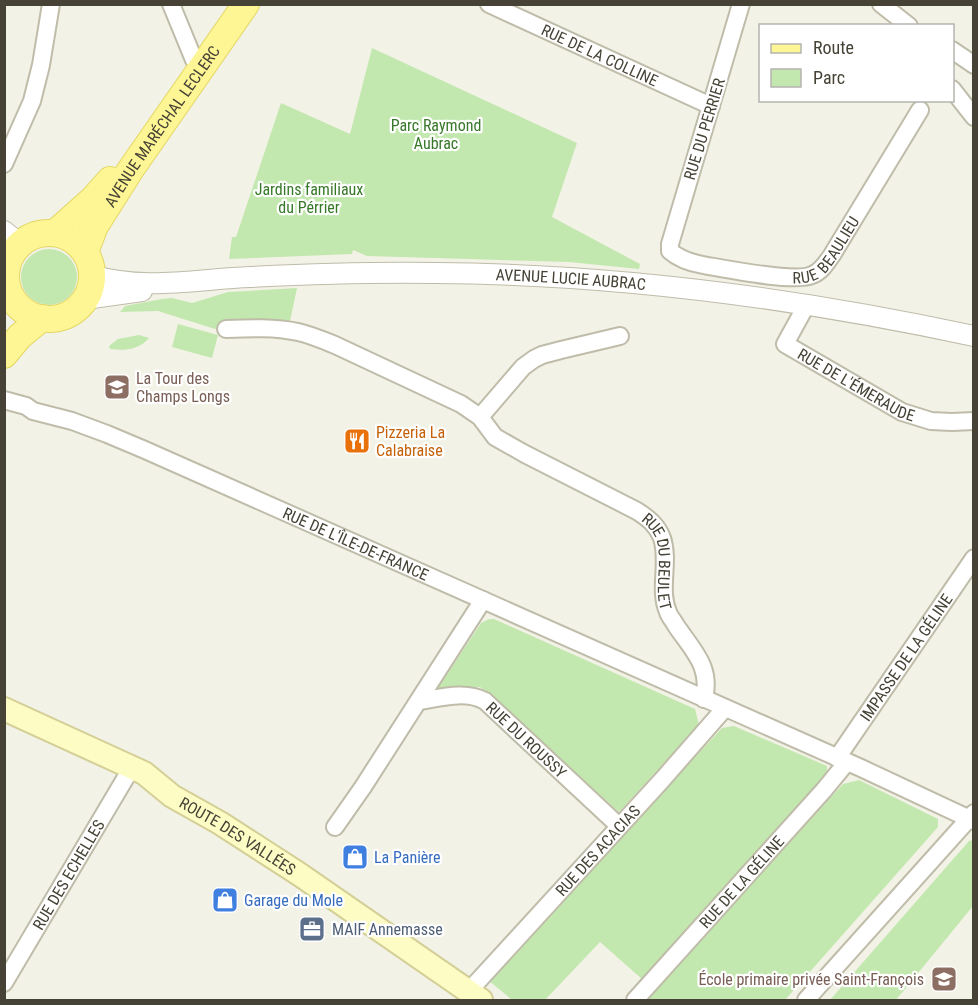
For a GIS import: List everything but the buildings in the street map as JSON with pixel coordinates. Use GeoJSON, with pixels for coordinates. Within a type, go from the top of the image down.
{"type":"FeatureCollection","features":[{"type":"Feature","properties":{"kind":"main road","name":"AVENUE MARÉCHAL LECLERC"},"geometry":{"type":"LineString","coordinates":[[55,233],[92,200],[107,183],[231,4]]}},
{"type":"Feature","properties":{"kind":"main road","name":"AVENUE MARÉCHAL LECLERC"},"geometry":{"type":"LineString","coordinates":[[88,263],[95,226],[131,169],[246,4]]}},
{"type":"Feature","properties":{"kind":"main road"},"geometry":{"type":"LineString","coordinates":[[55,233],[65,236],[74,241],[88,263],[91,287],[86,299],[69,314],[56,318],[42,318],[24,311],[17,304],[8,306],[7,269],[11,256],[12,237],[55,233]]}},
{"type":"Feature","properties":{"kind":"main road"},"geometry":{"type":"LineString","coordinates":[[4,355],[20,336],[42,318]]}},
{"type":"Feature","properties":{"kind":"main road","name":"ROUTE DES VALLÉES"},"geometry":{"type":"LineString","coordinates":[[4,709],[220,823],[299,874],[474,996]]}},
{"type":"Feature","properties":{"kind":"main road","name":"ROUTE DES VALLÉES"},"geometry":{"type":"LineString","coordinates":[[4,724],[129,773]]}},
{"type":"Feature","properties":{"kind":"street"},"geometry":{"type":"LineString","coordinates":[[4,164],[32,101],[41,65],[51,4]]}},
{"type":"Feature","properties":{"kind":"street"},"geometry":{"type":"LineString","coordinates":[[171,4],[194,60]]}},
{"type":"Feature","properties":{"kind":"street","name":"RUE DE LA COLLINE"},"geometry":{"type":"LineString","coordinates":[[489,4],[711,105]]}},
{"type":"Feature","properties":{"kind":"street","name":"RUE DU PERRIER"},"geometry":{"type":"LineString","coordinates":[[672,253],[670,244],[741,4]]}},
{"type":"Feature","properties":{"kind":"street"},"geometry":{"type":"LineString","coordinates":[[881,4],[906,24]]}},
{"type":"Feature","properties":{"kind":"street"},"geometry":{"type":"LineString","coordinates":[[954,51],[974,65]]}},
{"type":"Feature","properties":{"kind":"street"},"geometry":{"type":"LineString","coordinates":[[954,91],[974,117]]}},
{"type":"Feature","properties":{"kind":"street","name":"RUE BEAULIEU"},"geometry":{"type":"LineString","coordinates":[[672,253],[692,263],[703,265],[795,278],[813,275],[821,270],[832,255],[920,110]]}},
{"type":"Feature","properties":{"kind":"street","name":"AVENUE LUCIE AUBRAC"},"geometry":{"type":"LineString","coordinates":[[88,263],[114,280],[165,283],[331,273],[402,273],[502,274],[651,285],[807,304],[974,336]]}},
{"type":"Feature","properties":{"kind":"street","name":"AVENUE LUCIE AUBRAC"},"geometry":{"type":"LineString","coordinates":[[86,299],[137,292],[165,283]]}},
{"type":"Feature","properties":{"kind":"street","name":"RUE DE L'ÉMERAUDE"},"geometry":{"type":"LineString","coordinates":[[807,304],[785,344],[902,412],[931,421],[974,421]]}},
{"type":"Feature","properties":{"kind":"street","name":"RUE DU BEULET"},"geometry":{"type":"LineString","coordinates":[[226,330],[249,328],[285,330],[315,337],[335,345],[461,404],[480,417],[495,437],[638,511],[650,520],[663,540],[664,596],[668,613],[701,661],[707,680],[704,699]]}},
{"type":"Feature","properties":{"kind":"street"},"geometry":{"type":"LineString","coordinates":[[480,417],[522,367],[542,355],[620,336]]}},
{"type":"Feature","properties":{"kind":"street","name":"RUE DE L'ÎLE-DE-FRANCE"},"geometry":{"type":"LineString","coordinates":[[4,400],[107,434],[704,699]]}},
{"type":"Feature","properties":{"kind":"street","name":"IMPASSE DE LA GÉLINE"},"geometry":{"type":"LineString","coordinates":[[842,760],[974,558]]}},
{"type":"Feature","properties":{"kind":"street"},"geometry":{"type":"LineString","coordinates":[[334,827],[363,788],[483,600]]}},
{"type":"Feature","properties":{"kind":"street","name":"RUE DU ROUSSY"},"geometry":{"type":"LineString","coordinates":[[419,701],[467,696],[485,700],[619,826]]}},
{"type":"Feature","properties":{"kind":"street"},"geometry":{"type":"LineString","coordinates":[[704,699],[972,817],[806,1000]]}},
{"type":"Feature","properties":{"kind":"street","name":"RUE DES ACACIAS"},"geometry":{"type":"LineString","coordinates":[[474,996],[619,826],[725,708]]}},
{"type":"Feature","properties":{"kind":"street","name":"RUE DE LA GÉLINE"},"geometry":{"type":"LineString","coordinates":[[635,1000],[824,790],[842,760]]}},
{"type":"Feature","properties":{"kind":"street","name":"RUE DES ECHELLES"},"geometry":{"type":"LineString","coordinates":[[4,983],[129,773]]}},
{"type":"Feature","properties":{"kind":"green space"},"geometry":{"type":"Polygon","coordinates":[[[372,48],[577,143],[552,217],[640,264],[639,269],[569,262],[367,256],[353,250],[352,254],[229,259],[232,237],[236,237],[281,103],[350,134],[372,48]]]}},
{"type":"Feature","properties":{"kind":"green space"},"geometry":{"type":"Polygon","coordinates":[[[49,249],[69,257],[77,277],[69,297],[49,305],[29,297],[21,277],[29,257],[49,249]]]}},
{"type":"Feature","properties":{"kind":"green space"},"geometry":{"type":"Polygon","coordinates":[[[297,288],[290,321],[252,320],[215,329],[158,311],[120,312],[125,306],[162,299],[172,298],[192,303],[228,292],[297,288]]]}},
{"type":"Feature","properties":{"kind":"green space"},"geometry":{"type":"Polygon","coordinates":[[[178,324],[218,335],[212,358],[172,347],[178,324]]]}},
{"type":"Feature","properties":{"kind":"green space"},"geometry":{"type":"Polygon","coordinates":[[[139,335],[149,338],[141,345],[131,349],[110,349],[109,346],[118,339],[139,335]]]}},
{"type":"Feature","properties":{"kind":"green space"},"geometry":{"type":"Polygon","coordinates":[[[494,619],[695,709],[699,725],[619,812],[480,687],[442,690],[438,688],[481,623],[494,619]]]}},
{"type":"Feature","properties":{"kind":"green space"},"geometry":{"type":"Polygon","coordinates":[[[734,726],[827,766],[827,776],[642,979],[600,942],[545,1000],[512,1000],[488,980],[722,728],[734,726]]]}},
{"type":"Feature","properties":{"kind":"green space"},"geometry":{"type":"Polygon","coordinates":[[[859,780],[938,819],[938,827],[785,1000],[646,1000],[843,784],[859,780]]]}},
{"type":"Feature","properties":{"kind":"green space"},"geometry":{"type":"Polygon","coordinates":[[[973,840],[973,906],[896,1000],[830,1000],[969,841],[973,840]]]}},
{"type":"Feature","properties":{"kind":"place","name":"La Tour des Champs Longs"},"geometry":{"type":"Point","coordinates":[117,387]}},
{"type":"Feature","properties":{"kind":"place","name":"Pizzeria La Calabraise"},"geometry":{"type":"Point","coordinates":[357,441]}},
{"type":"Feature","properties":{"kind":"place","name":"La Panière"},"geometry":{"type":"Point","coordinates":[355,857]}},
{"type":"Feature","properties":{"kind":"place","name":"Garage du Mole"},"geometry":{"type":"Point","coordinates":[225,900]}},
{"type":"Feature","properties":{"kind":"place","name":"MAIF Annemasse"},"geometry":{"type":"Point","coordinates":[312,929]}},
{"type":"Feature","properties":{"kind":"place","name":"École primaire privée Saint-François"},"geometry":{"type":"Point","coordinates":[944,979]}},
{"type":"Feature","properties":{"kind":"park label","name":"Parc Raymond Aubrac"},"geometry":{"type":"Point","coordinates":[436,134]}},
{"type":"Feature","properties":{"kind":"park label","name":"Jardins familiaux du Pérrier"},"geometry":{"type":"Point","coordinates":[309,198]}}]}
